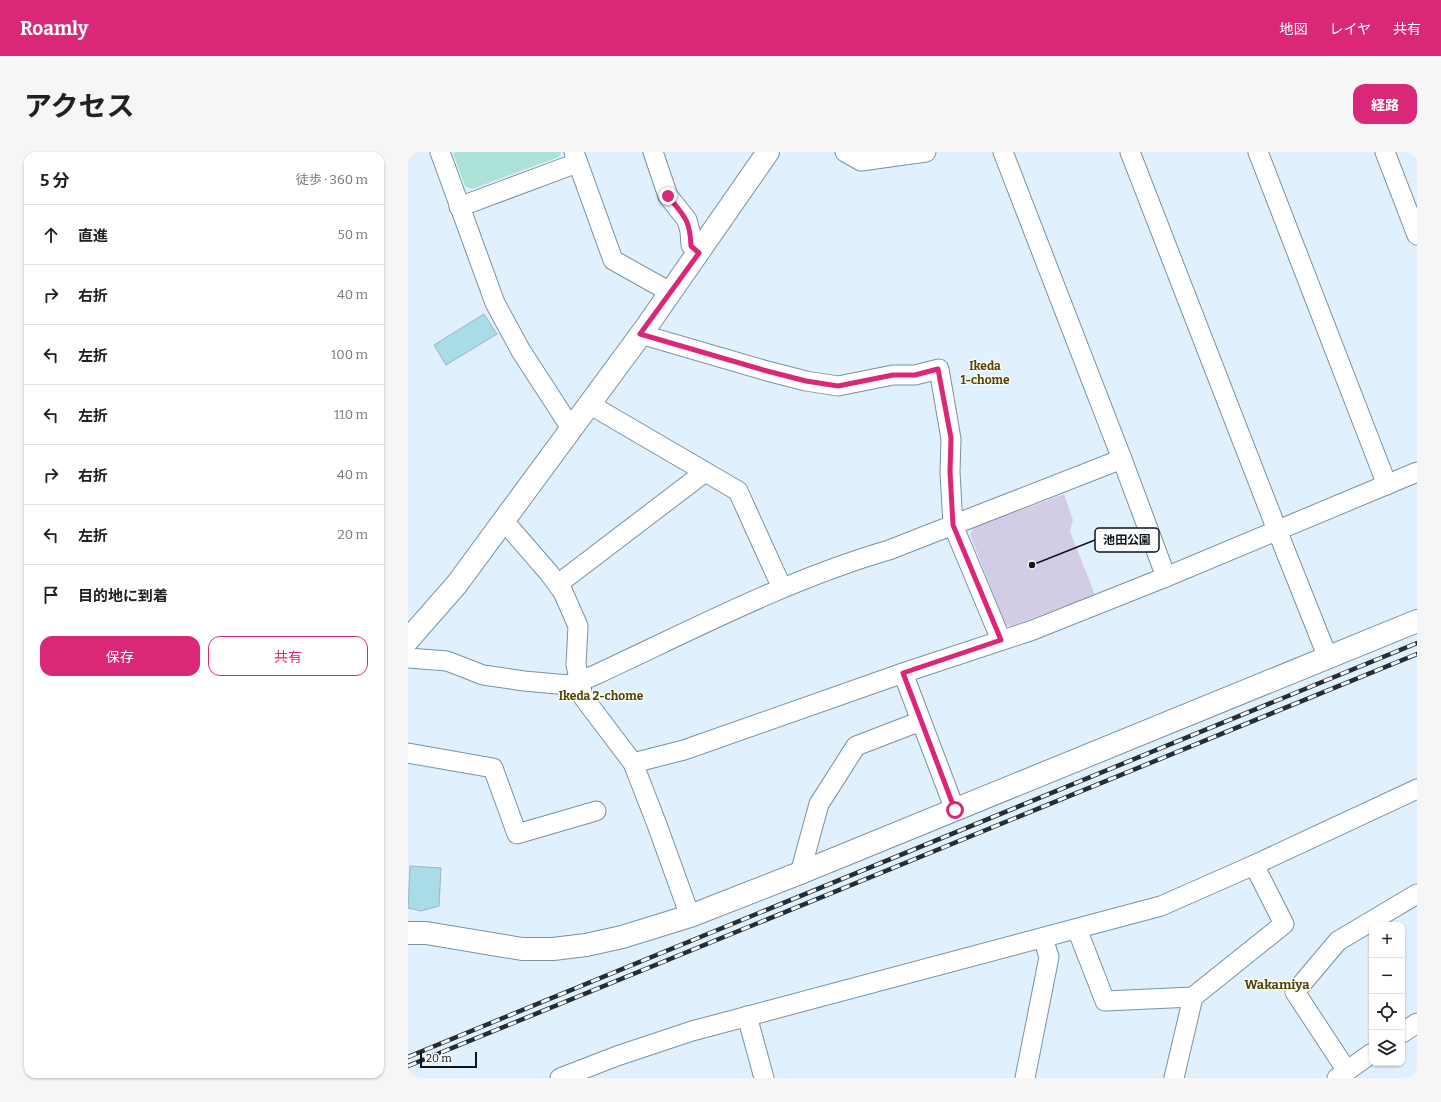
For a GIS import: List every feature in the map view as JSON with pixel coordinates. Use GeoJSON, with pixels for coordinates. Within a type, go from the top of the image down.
{"type":"FeatureCollection","features":[{"type":"Feature","properties":{"kind":"street"},"geometry":{"type":"LineString","coordinates":[[440,152],[495,303],[521,350],[571,428]]}},
{"type":"Feature","properties":{"kind":"street"},"geometry":{"type":"LineString","coordinates":[[653,152],[668,196],[687,220],[690,230],[691,246],[699,253]]}},
{"type":"Feature","properties":{"kind":"street"},"geometry":{"type":"LineString","coordinates":[[408,640],[457,584],[590,404],[699,253],[768,152]]}},
{"type":"Feature","properties":{"kind":"street"},"geometry":{"type":"LineString","coordinates":[[846,152],[861,161],[926,152]]}},
{"type":"Feature","properties":{"kind":"street"},"geometry":{"type":"LineString","coordinates":[[1003,152],[1166,577]]}},
{"type":"Feature","properties":{"kind":"street"},"geometry":{"type":"LineString","coordinates":[[1130,152],[1328,658]]}},
{"type":"Feature","properties":{"kind":"street"},"geometry":{"type":"LineString","coordinates":[[1258,152],[1387,485]]}},
{"type":"Feature","properties":{"kind":"street"},"geometry":{"type":"LineString","coordinates":[[1384,152],[1417,235]]}},
{"type":"Feature","properties":{"kind":"street"},"geometry":{"type":"LineString","coordinates":[[459,207],[575,157],[613,260],[670,292]]}},
{"type":"Feature","properties":{"kind":"street"},"geometry":{"type":"LineString","coordinates":[[640,334],[767,371],[806,381],[838,386],[893,375],[915,375],[938,369],[951,438],[950,472],[953,525],[1001,640]]}},
{"type":"Feature","properties":{"kind":"street"},"geometry":{"type":"LineString","coordinates":[[590,404],[738,491],[782,588]]}},
{"type":"Feature","properties":{"kind":"street"},"geometry":{"type":"LineString","coordinates":[[408,658],[447,661],[483,675],[568,685],[580,681],[782,588],[865,557],[889,550],[1122,459]]}},
{"type":"Feature","properties":{"kind":"street"},"geometry":{"type":"LineString","coordinates":[[558,584],[705,472]]}},
{"type":"Feature","properties":{"kind":"street"},"geometry":{"type":"LineString","coordinates":[[633,763],[684,750],[903,673],[1033,630],[1166,577],[1417,472]]}},
{"type":"Feature","properties":{"kind":"street"},"geometry":{"type":"LineString","coordinates":[[503,520],[558,584],[563,592],[578,626],[576,665],[583,697],[633,763],[690,916]]}},
{"type":"Feature","properties":{"kind":"street"},"geometry":{"type":"LineString","coordinates":[[408,933],[426,933],[522,949],[553,949],[586,945],[622,937],[690,916],[800,873],[1417,621]]}},
{"type":"Feature","properties":{"kind":"street"},"geometry":{"type":"LineString","coordinates":[[903,673],[955,810]]}},
{"type":"Feature","properties":{"kind":"street"},"geometry":{"type":"LineString","coordinates":[[800,873],[819,804],[856,746],[921,721]]}},
{"type":"Feature","properties":{"kind":"street"},"geometry":{"type":"LineString","coordinates":[[408,753],[492,768],[517,834],[596,811]]}},
{"type":"Feature","properties":{"kind":"street"},"geometry":{"type":"LineString","coordinates":[[560,1078],[617,1056],[692,1031],[1161,906],[1254,865],[1417,789]]}},
{"type":"Feature","properties":{"kind":"street"},"geometry":{"type":"LineString","coordinates":[[1077,929],[1105,1001],[1193,997],[1284,924],[1254,865]]}},
{"type":"Feature","properties":{"kind":"street"},"geometry":{"type":"LineString","coordinates":[[1369,1056],[1342,1074],[1294,992],[1338,941],[1417,894]]}},
{"type":"Feature","properties":{"kind":"street"},"geometry":{"type":"LineString","coordinates":[[1024,1078],[1049,957],[1043,938]]}},
{"type":"Feature","properties":{"kind":"street"},"geometry":{"type":"LineString","coordinates":[[1174,1078],[1193,997]]}},
{"type":"Feature","properties":{"kind":"street"},"geometry":{"type":"LineString","coordinates":[[748,1016],[764,1078]]}},
{"type":"Feature","properties":{"kind":"street"},"geometry":{"type":"LineString","coordinates":[[1405,1031],[1417,1023]]}},
{"type":"Feature","properties":{"kind":"shaded area"},"geometry":{"type":"Polygon","coordinates":[[[561,152],[559,157],[472,189],[465,186],[453,153],[561,152]]]}},
{"type":"Feature","properties":{"kind":"shaded area"},"geometry":{"type":"Polygon","coordinates":[[[1064,494],[1073,520],[1070,531],[1095,595],[1011,626],[1005,625],[970,534],[974,528],[1064,494]]]}},
{"type":"Feature","properties":{"kind":"building"},"geometry":{"type":"Polygon","coordinates":[[[484,314],[497,334],[446,365],[434,345],[484,314]]]}},
{"type":"Feature","properties":{"kind":"building"},"geometry":{"type":"Polygon","coordinates":[[[410,866],[441,868],[439,906],[421,911],[408,908],[410,866]]]}},
{"type":"Feature","properties":{"kind":"railway"},"geometry":{"type":"LineString","coordinates":[[408,1057],[1417,643]]}},
{"type":"Feature","properties":{"kind":"railway"},"geometry":{"type":"LineString","coordinates":[[408,1066],[1417,654]]}},
{"type":"Feature","properties":{"kind":"place","name":"池田公園"},"geometry":{"type":"Point","coordinates":[1032,565]}},
{"type":"Feature","properties":{"kind":"district","name":"Ikeda 1-chome"},"geometry":{"type":"Point","coordinates":[985,373]}},
{"type":"Feature","properties":{"kind":"district","name":"Ikeda 2-chome"},"geometry":{"type":"Point","coordinates":[601,696]}},
{"type":"Feature","properties":{"kind":"district","name":"Wakamiya"},"geometry":{"type":"Point","coordinates":[1277,984]}},
{"type":"Feature","properties":{"kind":"route"},"geometry":{"type":"LineString","coordinates":[[668,196],[687,220],[690,230],[691,246],[699,253],[640,334],[767,371],[806,381],[838,386],[893,375],[915,375],[938,369],[951,438],[950,472],[953,525],[1001,640],[903,673],[955,810]]}}]}
